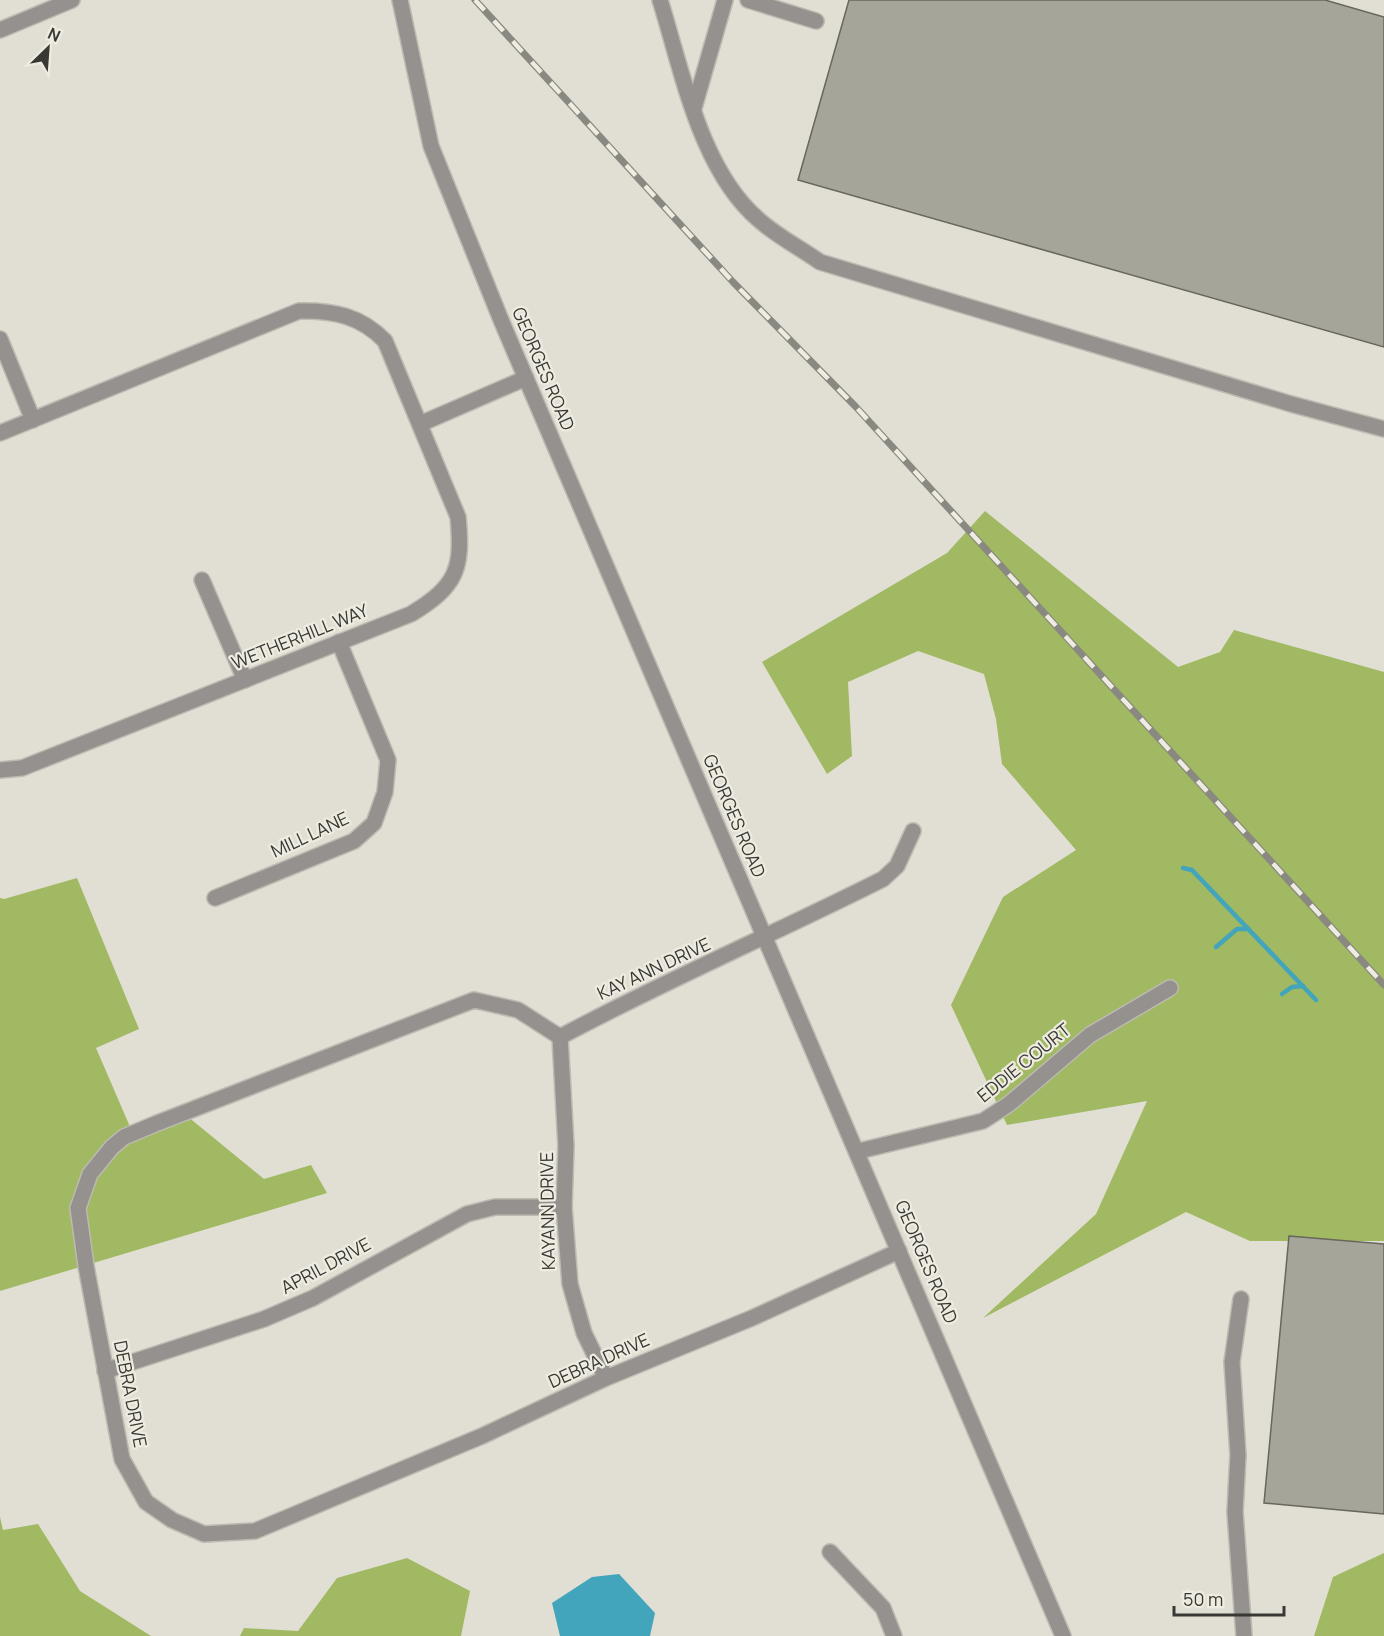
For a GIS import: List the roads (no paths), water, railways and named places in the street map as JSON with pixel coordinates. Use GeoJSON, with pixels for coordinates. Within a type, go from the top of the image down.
{"type":"FeatureCollection","features":[{"type":"Feature","properties":{"kind":"street"},"geometry":{"type":"LineString","coordinates":[[0,30],[72,0]]}},
{"type":"Feature","properties":{"kind":"street","name":"GEORGES ROAD"},"geometry":{"type":"LineString","coordinates":[[400,0],[431,146],[526,378],[859,1152],[1064,1636]]}},
{"type":"Feature","properties":{"kind":"street"},"geometry":{"type":"LineString","coordinates":[[660,0],[704,141],[735,194],[758,220],[820,262],[1291,404],[1384,429]]}},
{"type":"Feature","properties":{"kind":"street"},"geometry":{"type":"LineString","coordinates":[[694,108],[725,0]]}},
{"type":"Feature","properties":{"kind":"street"},"geometry":{"type":"LineString","coordinates":[[748,0],[816,21]]}},
{"type":"Feature","properties":{"kind":"street","name":"WETHERHILL WAY"},"geometry":{"type":"LineString","coordinates":[[0,433],[299,311],[324,310],[348,316],[372,327],[385,341],[458,517],[461,545],[458,567],[450,584],[437,598],[411,614],[22,768],[0,770]]}},
{"type":"Feature","properties":{"kind":"street"},"geometry":{"type":"LineString","coordinates":[[0,339],[33,420]]}},
{"type":"Feature","properties":{"kind":"street"},"geometry":{"type":"LineString","coordinates":[[420,424],[526,378]]}},
{"type":"Feature","properties":{"kind":"street"},"geometry":{"type":"LineString","coordinates":[[202,580],[245,680]]}},
{"type":"Feature","properties":{"kind":"street","name":"MILL LANE"},"geometry":{"type":"LineString","coordinates":[[215,898],[354,841],[374,823],[385,792],[388,760],[339,642]]}},
{"type":"Feature","properties":{"kind":"street","name":"KAY ANN DRIVE"},"geometry":{"type":"LineString","coordinates":[[560,1037],[637,996],[765,938],[883,879],[897,866],[913,831]]}},
{"type":"Feature","properties":{"kind":"street","name":"EDDIE COURT"},"geometry":{"type":"LineString","coordinates":[[859,1152],[983,1120],[1009,1104],[1090,1035],[1170,988]]}},
{"type":"Feature","properties":{"kind":"street","name":"DEBRA DRIVE"},"geometry":{"type":"LineString","coordinates":[[560,1037],[518,1010],[474,1000],[124,1137],[112,1147],[90,1174],[78,1208],[122,1459],[146,1503],[172,1520],[204,1534],[255,1531],[482,1436],[606,1378],[752,1318],[899,1251]]}},
{"type":"Feature","properties":{"kind":"street","name":"KAYANN DRIVE"},"geometry":{"type":"LineString","coordinates":[[560,1037],[566,1146],[564,1207],[570,1284],[584,1333],[606,1378]]}},
{"type":"Feature","properties":{"kind":"street","name":"APRIL DRIVE"},"geometry":{"type":"LineString","coordinates":[[105,1371],[264,1319],[313,1298],[467,1214],[495,1207],[564,1207]]}},
{"type":"Feature","properties":{"kind":"street"},"geometry":{"type":"LineString","coordinates":[[1240,1299],[1232,1362],[1238,1455],[1235,1512],[1244,1636]]}},
{"type":"Feature","properties":{"kind":"street"},"geometry":{"type":"LineString","coordinates":[[830,1552],[883,1608],[894,1636]]}},
{"type":"Feature","properties":{"kind":"water"},"geometry":{"type":"Polygon","coordinates":[[[619,1574],[655,1613],[650,1636],[560,1636],[552,1603],[592,1577],[619,1574]]]}},
{"type":"Feature","properties":{"kind":"waterway"},"geometry":{"type":"LineString","coordinates":[[1183,868],[1192,870],[1316,1000]]}},
{"type":"Feature","properties":{"kind":"waterway"},"geometry":{"type":"LineString","coordinates":[[1216,947],[1237,929],[1248,929]]}},
{"type":"Feature","properties":{"kind":"waterway"},"geometry":{"type":"LineString","coordinates":[[1282,994],[1292,987],[1303,986]]}},
{"type":"Feature","properties":{"kind":"railway"},"geometry":{"type":"LineString","coordinates":[[475,0],[733,282],[856,407],[1384,985]]}}]}
